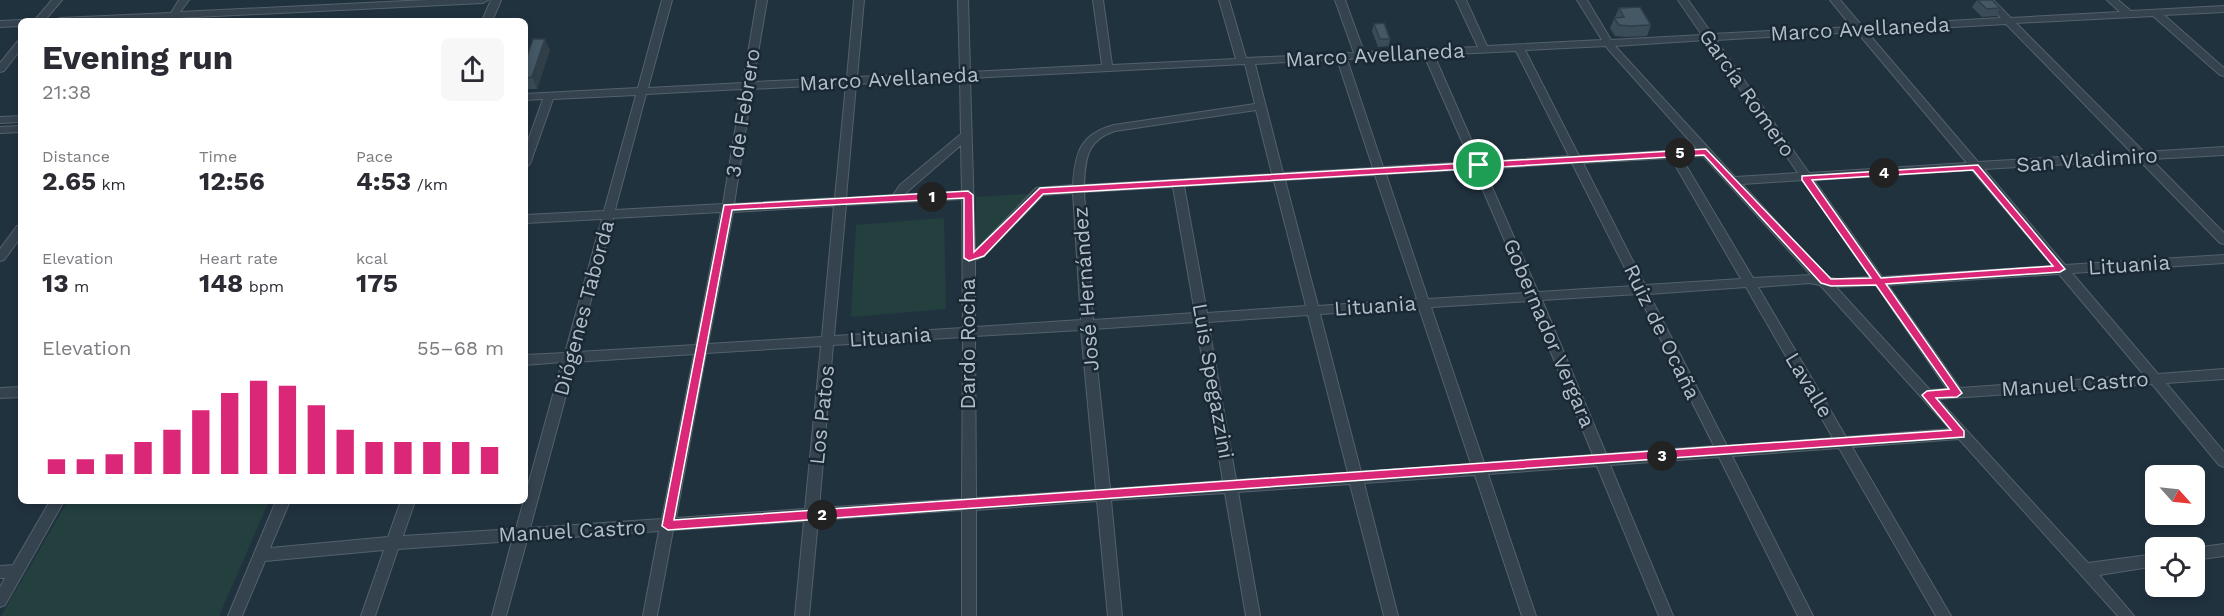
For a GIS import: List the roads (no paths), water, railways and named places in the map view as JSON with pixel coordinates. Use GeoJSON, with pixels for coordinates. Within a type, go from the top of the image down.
{"type":"FeatureCollection","features":[{"type":"Feature","properties":{"kind":"street"},"geometry":{"type":"LineString","coordinates":[[42,18],[57,0]]}},
{"type":"Feature","properties":{"kind":"street"},"geometry":{"type":"LineString","coordinates":[[171,18],[184,0]]}},
{"type":"Feature","properties":{"kind":"street"},"geometry":{"type":"LineString","coordinates":[[171,18],[340,4],[483,0]]}},
{"type":"Feature","properties":{"kind":"street"},"geometry":{"type":"LineString","coordinates":[[488,18],[496,0]]}},
{"type":"Feature","properties":{"kind":"street","name":"Diógenes Taborda"},"geometry":{"type":"LineString","coordinates":[[499,616],[667,0]]}},
{"type":"Feature","properties":{"kind":"street","name":"3 de Febrero"},"geometry":{"type":"LineString","coordinates":[[650,616],[728,207],[762,0]]}},
{"type":"Feature","properties":{"kind":"street","name":"Los Patos"},"geometry":{"type":"LineString","coordinates":[[802,616],[859,0]]}},
{"type":"Feature","properties":{"kind":"street","name":"Dardo Rocha"},"geometry":{"type":"LineString","coordinates":[[963,0],[969,258],[967,332],[969,616]]}},
{"type":"Feature","properties":{"kind":"street"},"geometry":{"type":"LineString","coordinates":[[1098,0],[1107,68]]}},
{"type":"Feature","properties":{"kind":"street"},"geometry":{"type":"LineString","coordinates":[[1224,0],[1262,106],[1278,177],[1391,616]]}},
{"type":"Feature","properties":{"kind":"street"},"geometry":{"type":"LineString","coordinates":[[1340,0],[1360,56]]}},
{"type":"Feature","properties":{"kind":"street"},"geometry":{"type":"LineString","coordinates":[[1461,0],[1484,49]]}},
{"type":"Feature","properties":{"kind":"street"},"geometry":{"type":"LineString","coordinates":[[1582,0],[1608,43],[2127,616]]}},
{"type":"Feature","properties":{"kind":"street","name":"García Romero"},"geometry":{"type":"LineString","coordinates":[[1683,0],[1957,393]]}},
{"type":"Feature","properties":{"kind":"street"},"geometry":{"type":"LineString","coordinates":[[1835,0],[2224,461]]}},
{"type":"Feature","properties":{"kind":"street"},"geometry":{"type":"LineString","coordinates":[[1988,0],[2224,240]]}},
{"type":"Feature","properties":{"kind":"street"},"geometry":{"type":"LineString","coordinates":[[2112,0],[2128,14]]}},
{"type":"Feature","properties":{"kind":"street"},"geometry":{"type":"LineString","coordinates":[[332,18],[340,4]]}},
{"type":"Feature","properties":{"kind":"street","name":"Marco Avellaneda"},"geometry":{"type":"LineString","coordinates":[[528,97],[1709,38],[2224,9]]}},
{"type":"Feature","properties":{"kind":"street"},"geometry":{"type":"LineString","coordinates":[[2156,13],[2224,73]]}},
{"type":"Feature","properties":{"kind":"street"},"geometry":{"type":"LineString","coordinates":[[0,24],[18,23]]}},
{"type":"Feature","properties":{"kind":"street"},"geometry":{"type":"LineString","coordinates":[[0,69],[18,47]]}},
{"type":"Feature","properties":{"kind":"street","name":"Ruiz de Ocaña"},"geometry":{"type":"LineString","coordinates":[[1519,47],[1806,616]]}},
{"type":"Feature","properties":{"kind":"street","name":"Gobernador Vergara"},"geometry":{"type":"LineString","coordinates":[[1428,52],[1479,165],[1666,616]]}},
{"type":"Feature","properties":{"kind":"street"},"geometry":{"type":"LineString","coordinates":[[1341,57],[1529,616]]}},
{"type":"Feature","properties":{"kind":"street"},"geometry":{"type":"LineString","coordinates":[[528,156],[549,96]]}},
{"type":"Feature","properties":{"kind":"street","name":"José Hernández"},"geometry":{"type":"LineString","coordinates":[[1115,616],[1087,325],[1078,188],[1081,153],[1106,130],[1262,106]]}},
{"type":"Feature","properties":{"kind":"street"},"geometry":{"type":"LineString","coordinates":[[0,120],[18,119]]}},
{"type":"Feature","properties":{"kind":"street"},"geometry":{"type":"LineString","coordinates":[[0,130],[18,129]]}},
{"type":"Feature","properties":{"kind":"street"},"geometry":{"type":"LineString","coordinates":[[896,199],[904,188],[967,134]]}},
{"type":"Feature","properties":{"kind":"street","name":"San Vladimiro"},"geometry":{"type":"LineString","coordinates":[[1735,181],[2224,151]]}},
{"type":"Feature","properties":{"kind":"street"},"geometry":{"type":"LineString","coordinates":[[969,258],[980,253],[1040,191],[1706,152]]}},
{"type":"Feature","properties":{"kind":"street","name":"Lavalle"},"geometry":{"type":"LineString","coordinates":[[1674,154],[1944,616]]}},
{"type":"Feature","properties":{"kind":"street","name":"Luis Spegazzini"},"geometry":{"type":"LineString","coordinates":[[1178,182],[1253,616]]}},
{"type":"Feature","properties":{"kind":"street"},"geometry":{"type":"LineString","coordinates":[[528,219],[968,195]]}},
{"type":"Feature","properties":{"kind":"street"},"geometry":{"type":"LineString","coordinates":[[2,252],[18,233]]}},
{"type":"Feature","properties":{"kind":"street"},"geometry":{"type":"LineString","coordinates":[[2,252],[18,249]]}},
{"type":"Feature","properties":{"kind":"street","name":"Lituania"},"geometry":{"type":"LineString","coordinates":[[528,360],[1749,282],[1879,281],[2224,259]]}},
{"type":"Feature","properties":{"kind":"street","name":"Manuel Castro"},"geometry":{"type":"LineString","coordinates":[[1927,395],[2224,374]]}},
{"type":"Feature","properties":{"kind":"street"},"geometry":{"type":"LineString","coordinates":[[0,393],[18,392]]}},
{"type":"Feature","properties":{"kind":"street","name":"Manuel Castro"},"geometry":{"type":"LineString","coordinates":[[261,555],[394,543],[812,516],[1960,434]]}},
{"type":"Feature","properties":{"kind":"street"},"geometry":{"type":"LineString","coordinates":[[0,600],[55,504]]}},
{"type":"Feature","properties":{"kind":"street"},"geometry":{"type":"LineString","coordinates":[[235,616],[282,504]]}},
{"type":"Feature","properties":{"kind":"street"},"geometry":{"type":"LineString","coordinates":[[368,616],[407,504]]}},
{"type":"Feature","properties":{"kind":"street"},"geometry":{"type":"LineString","coordinates":[[2205,553],[2224,550]]}},
{"type":"Feature","properties":{"kind":"street"},"geometry":{"type":"LineString","coordinates":[[2086,570],[2145,562]]}},
{"type":"Feature","properties":{"kind":"street"},"geometry":{"type":"LineString","coordinates":[[0,572],[16,571]]}}]}
